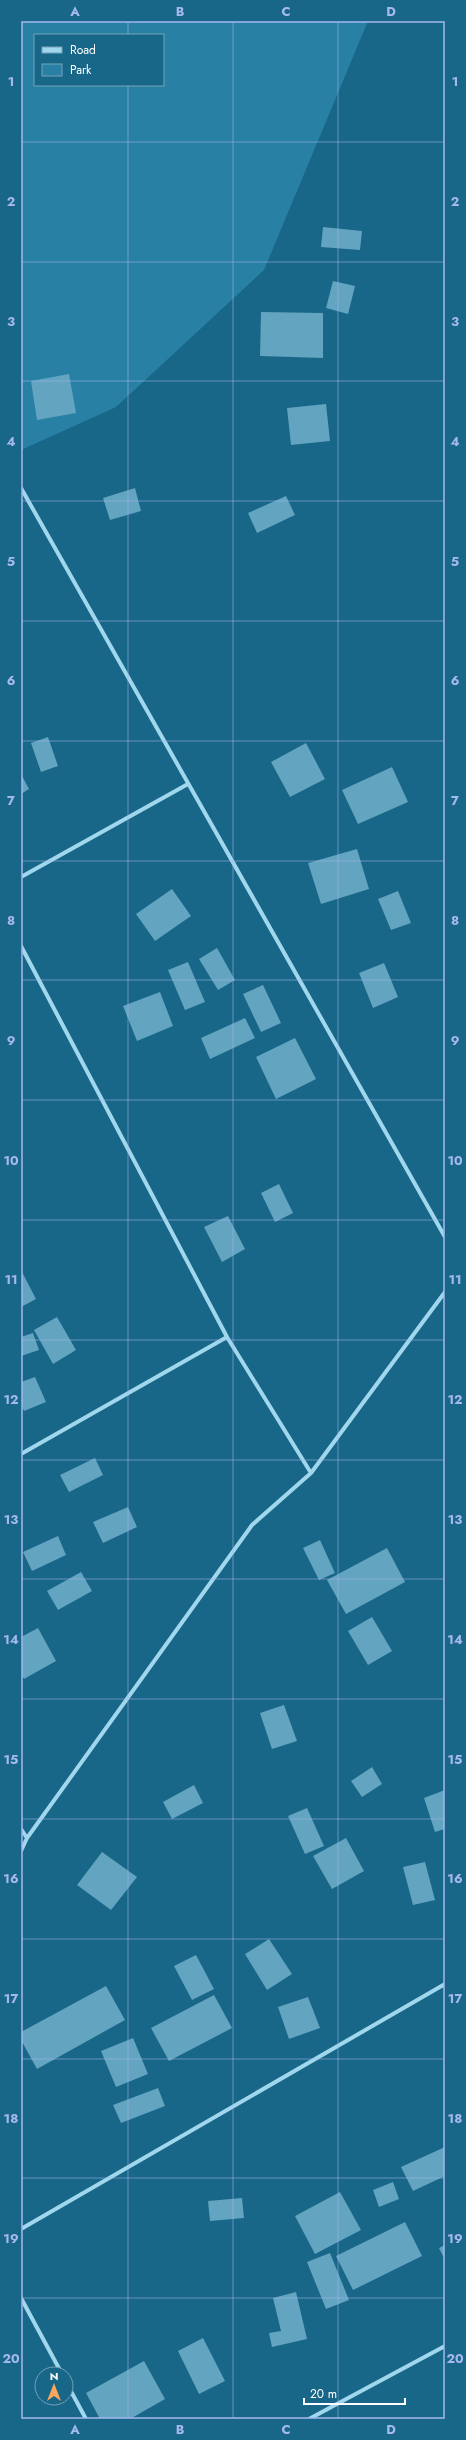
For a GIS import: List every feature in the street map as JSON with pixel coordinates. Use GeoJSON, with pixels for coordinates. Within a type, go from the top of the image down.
{"type":"FeatureCollection","features":[{"type":"Feature","properties":{"kind":"street"},"geometry":{"type":"LineString","coordinates":[[21,488],[445,1237]]}},
{"type":"Feature","properties":{"kind":"street"},"geometry":{"type":"LineString","coordinates":[[21,877],[188,784]]}},
{"type":"Feature","properties":{"kind":"street"},"geometry":{"type":"LineString","coordinates":[[21,946],[227,1337],[312,1473]]}},
{"type":"Feature","properties":{"kind":"street"},"geometry":{"type":"LineString","coordinates":[[21,1851],[27,1838],[252,1525],[312,1473],[445,1292]]}},
{"type":"Feature","properties":{"kind":"street"},"geometry":{"type":"LineString","coordinates":[[21,1454],[227,1337]]}},
{"type":"Feature","properties":{"kind":"street"},"geometry":{"type":"LineString","coordinates":[[21,1828],[27,1838]]}},
{"type":"Feature","properties":{"kind":"street"},"geometry":{"type":"LineString","coordinates":[[21,2229],[444,1985]]}},
{"type":"Feature","properties":{"kind":"street"},"geometry":{"type":"LineString","coordinates":[[21,2298],[58,2366]]}},
{"type":"Feature","properties":{"kind":"street"},"geometry":{"type":"LineString","coordinates":[[309,2419],[445,2346]]}},
{"type":"Feature","properties":{"kind":"street"},"geometry":{"type":"LineString","coordinates":[[74,2397],[86,2419]]}},
{"type":"Feature","properties":{"kind":"green space"},"geometry":{"type":"Polygon","coordinates":[[[21,21],[368,21],[264,270],[116,407],[21,450],[21,21]]]}},
{"type":"Feature","properties":{"kind":"building"},"geometry":{"type":"Polygon","coordinates":[[[323,227],[362,231],[360,250],[321,247],[323,227]]]}},
{"type":"Feature","properties":{"kind":"building"},"geometry":{"type":"Polygon","coordinates":[[[333,281],[355,286],[348,314],[326,308],[333,281]]]}},
{"type":"Feature","properties":{"kind":"building"},"geometry":{"type":"Polygon","coordinates":[[[261,312],[323,313],[323,358],[260,356],[261,312]]]}},
{"type":"Feature","properties":{"kind":"building"},"geometry":{"type":"Polygon","coordinates":[[[69,374],[76,413],[37,420],[31,381],[69,374]]]}},
{"type":"Feature","properties":{"kind":"building"},"geometry":{"type":"Polygon","coordinates":[[[326,404],[330,441],[291,445],[287,408],[326,404]]]}},
{"type":"Feature","properties":{"kind":"building"},"geometry":{"type":"Polygon","coordinates":[[[135,488],[141,511],[110,520],[103,498],[135,488]]]}},
{"type":"Feature","properties":{"kind":"building"},"geometry":{"type":"Polygon","coordinates":[[[286,496],[295,515],[257,533],[248,513],[286,496]]]}},
{"type":"Feature","properties":{"kind":"building"},"geometry":{"type":"Polygon","coordinates":[[[48,737],[58,766],[41,772],[31,743],[48,737]]]}},
{"type":"Feature","properties":{"kind":"building"},"geometry":{"type":"Polygon","coordinates":[[[306,743],[325,779],[290,797],[271,762],[306,743]]]}},
{"type":"Feature","properties":{"kind":"building"},"geometry":{"type":"Polygon","coordinates":[[[392,767],[408,802],[358,824],[342,790],[392,767]]]}},
{"type":"Feature","properties":{"kind":"building"},"geometry":{"type":"Polygon","coordinates":[[[21,774],[29,789],[21,794],[21,774]]]}},
{"type":"Feature","properties":{"kind":"building"},"geometry":{"type":"Polygon","coordinates":[[[357,849],[369,889],[321,904],[308,863],[357,849]]]}},
{"type":"Feature","properties":{"kind":"building"},"geometry":{"type":"Polygon","coordinates":[[[172,889],[191,916],[155,941],[136,914],[172,889]]]}},
{"type":"Feature","properties":{"kind":"building"},"geometry":{"type":"Polygon","coordinates":[[[398,891],[411,923],[391,930],[378,899],[398,891]]]}},
{"type":"Feature","properties":{"kind":"building"},"geometry":{"type":"Polygon","coordinates":[[[217,948],[235,980],[218,990],[199,959],[217,948]]]}},
{"type":"Feature","properties":{"kind":"building"},"geometry":{"type":"Polygon","coordinates":[[[188,962],[205,1002],[185,1010],[168,970],[188,962]]]}},
{"type":"Feature","properties":{"kind":"building"},"geometry":{"type":"Polygon","coordinates":[[[384,963],[398,997],[373,1008],[359,973],[384,963]]]}},
{"type":"Feature","properties":{"kind":"building"},"geometry":{"type":"Polygon","coordinates":[[[263,985],[281,1023],[261,1032],[243,994],[263,985]]]}},
{"type":"Feature","properties":{"kind":"building"},"geometry":{"type":"Polygon","coordinates":[[[160,992],[173,1026],[137,1041],[123,1006],[160,992]]]}},
{"type":"Feature","properties":{"kind":"building"},"geometry":{"type":"Polygon","coordinates":[[[245,1018],[255,1038],[210,1059],[201,1038],[245,1018]]]}},
{"type":"Feature","properties":{"kind":"building"},"geometry":{"type":"Polygon","coordinates":[[[295,1038],[316,1079],[276,1099],[256,1057],[295,1038]]]}},
{"type":"Feature","properties":{"kind":"building"},"geometry":{"type":"Polygon","coordinates":[[[279,1184],[293,1213],[275,1222],[261,1193],[279,1184]]]}},
{"type":"Feature","properties":{"kind":"building"},"geometry":{"type":"Polygon","coordinates":[[[228,1216],[245,1249],[222,1262],[204,1227],[228,1216]]]}},
{"type":"Feature","properties":{"kind":"building"},"geometry":{"type":"Polygon","coordinates":[[[21,1270],[36,1299],[21,1307],[21,1270]]]}},
{"type":"Feature","properties":{"kind":"building"},"geometry":{"type":"Polygon","coordinates":[[[57,1317],[76,1350],[53,1364],[34,1330],[57,1317]]]}},
{"type":"Feature","properties":{"kind":"building"},"geometry":{"type":"Polygon","coordinates":[[[33,1333],[39,1350],[21,1356],[21,1337],[33,1333]]]}},
{"type":"Feature","properties":{"kind":"building"},"geometry":{"type":"Polygon","coordinates":[[[35,1377],[46,1402],[24,1411],[21,1404],[21,1382],[35,1377]]]}},
{"type":"Feature","properties":{"kind":"building"},"geometry":{"type":"Polygon","coordinates":[[[95,1458],[103,1475],[69,1492],[60,1475],[95,1458]]]}},
{"type":"Feature","properties":{"kind":"building"},"geometry":{"type":"Polygon","coordinates":[[[128,1507],[137,1527],[103,1543],[93,1522],[128,1507]]]}},
{"type":"Feature","properties":{"kind":"building"},"geometry":{"type":"Polygon","coordinates":[[[58,1536],[66,1555],[32,1571],[23,1552],[58,1536]]]}},
{"type":"Feature","properties":{"kind":"building"},"geometry":{"type":"Polygon","coordinates":[[[320,1540],[335,1573],[319,1580],[303,1548],[320,1540]]]}},
{"type":"Feature","properties":{"kind":"building"},"geometry":{"type":"Polygon","coordinates":[[[387,1548],[405,1582],[346,1614],[327,1580],[387,1548]]]}},
{"type":"Feature","properties":{"kind":"building"},"geometry":{"type":"Polygon","coordinates":[[[81,1572],[92,1591],[58,1610],[47,1591],[81,1572]]]}},
{"type":"Feature","properties":{"kind":"building"},"geometry":{"type":"Polygon","coordinates":[[[372,1617],[392,1651],[368,1665],[348,1631],[372,1617]]]}},
{"type":"Feature","properties":{"kind":"building"},"geometry":{"type":"Polygon","coordinates":[[[38,1628],[56,1661],[24,1679],[21,1674],[21,1637],[38,1628]]]}},
{"type":"Feature","properties":{"kind":"building"},"geometry":{"type":"Polygon","coordinates":[[[284,1705],[297,1741],[272,1749],[260,1713],[284,1705]]]}},
{"type":"Feature","properties":{"kind":"building"},"geometry":{"type":"Polygon","coordinates":[[[372,1767],[382,1784],[362,1797],[351,1781],[372,1767]]]}},
{"type":"Feature","properties":{"kind":"building"},"geometry":{"type":"Polygon","coordinates":[[[194,1785],[203,1803],[172,1819],[163,1802],[194,1785]]]}},
{"type":"Feature","properties":{"kind":"building"},"geometry":{"type":"Polygon","coordinates":[[[445,1790],[445,1829],[435,1832],[424,1798],[445,1790]]]}},
{"type":"Feature","properties":{"kind":"building"},"geometry":{"type":"Polygon","coordinates":[[[307,1808],[324,1846],[305,1854],[288,1816],[307,1808]]]}},
{"type":"Feature","properties":{"kind":"building"},"geometry":{"type":"Polygon","coordinates":[[[346,1838],[364,1871],[332,1889],[313,1856],[346,1838]]]}},
{"type":"Feature","properties":{"kind":"building"},"geometry":{"type":"Polygon","coordinates":[[[102,1852],[137,1877],[111,1910],[77,1885],[102,1852]]]}},
{"type":"Feature","properties":{"kind":"building"},"geometry":{"type":"Polygon","coordinates":[[[425,1862],[435,1900],[413,1905],[403,1867],[425,1862]]]}},
{"type":"Feature","properties":{"kind":"building"},"geometry":{"type":"Polygon","coordinates":[[[269,1939],[292,1974],[267,1990],[245,1954],[269,1939]]]}},
{"type":"Feature","properties":{"kind":"building"},"geometry":{"type":"Polygon","coordinates":[[[196,1955],[214,1989],[192,2000],[174,1966],[196,1955]]]}},
{"type":"Feature","properties":{"kind":"building"},"geometry":{"type":"Polygon","coordinates":[[[106,1986],[125,2020],[37,2069],[21,2040],[21,2032],[106,1986]]]}},
{"type":"Feature","properties":{"kind":"building"},"geometry":{"type":"Polygon","coordinates":[[[214,1995],[232,2028],[169,2061],[151,2028],[214,1995]]]}},
{"type":"Feature","properties":{"kind":"building"},"geometry":{"type":"Polygon","coordinates":[[[308,1997],[320,2028],[289,2039],[278,2007],[308,1997]]]}},
{"type":"Feature","properties":{"kind":"building"},"geometry":{"type":"Polygon","coordinates":[[[133,2038],[148,2074],[116,2087],[101,2051],[133,2038]]]}},
{"type":"Feature","properties":{"kind":"building"},"geometry":{"type":"Polygon","coordinates":[[[158,2088],[165,2106],[121,2123],[113,2105],[158,2088]]]}},
{"type":"Feature","properties":{"kind":"building"},"geometry":{"type":"Polygon","coordinates":[[[445,2147],[445,2176],[413,2191],[401,2167],[445,2147]]]}},
{"type":"Feature","properties":{"kind":"building"},"geometry":{"type":"Polygon","coordinates":[[[393,2182],[399,2199],[379,2207],[373,2190],[393,2182]]]}},
{"type":"Feature","properties":{"kind":"building"},"geometry":{"type":"Polygon","coordinates":[[[340,2192],[361,2230],[315,2254],[295,2216],[340,2192]]]}},
{"type":"Feature","properties":{"kind":"building"},"geometry":{"type":"Polygon","coordinates":[[[242,2198],[244,2218],[210,2221],[208,2201],[242,2198]]]}},
{"type":"Feature","properties":{"kind":"building"},"geometry":{"type":"Polygon","coordinates":[[[405,2222],[422,2256],[353,2290],[336,2256],[405,2222]]]}},
{"type":"Feature","properties":{"kind":"building"},"geometry":{"type":"Polygon","coordinates":[[[445,2245],[445,2260],[439,2248],[445,2245]]]}},
{"type":"Feature","properties":{"kind":"building"},"geometry":{"type":"Polygon","coordinates":[[[330,2253],[349,2300],[326,2309],[307,2262],[330,2253]]]}},
{"type":"Feature","properties":{"kind":"building"},"geometry":{"type":"Polygon","coordinates":[[[296,2292],[307,2339],[272,2347],[269,2333],[281,2331],[273,2298],[296,2292]]]}},
{"type":"Feature","properties":{"kind":"building"},"geometry":{"type":"Polygon","coordinates":[[[203,2338],[225,2381],[199,2394],[178,2351],[203,2338]]]}},
{"type":"Feature","properties":{"kind":"building"},"geometry":{"type":"Polygon","coordinates":[[[144,2361],[165,2399],[130,2419],[100,2419],[86,2393],[144,2361]]]}}]}
